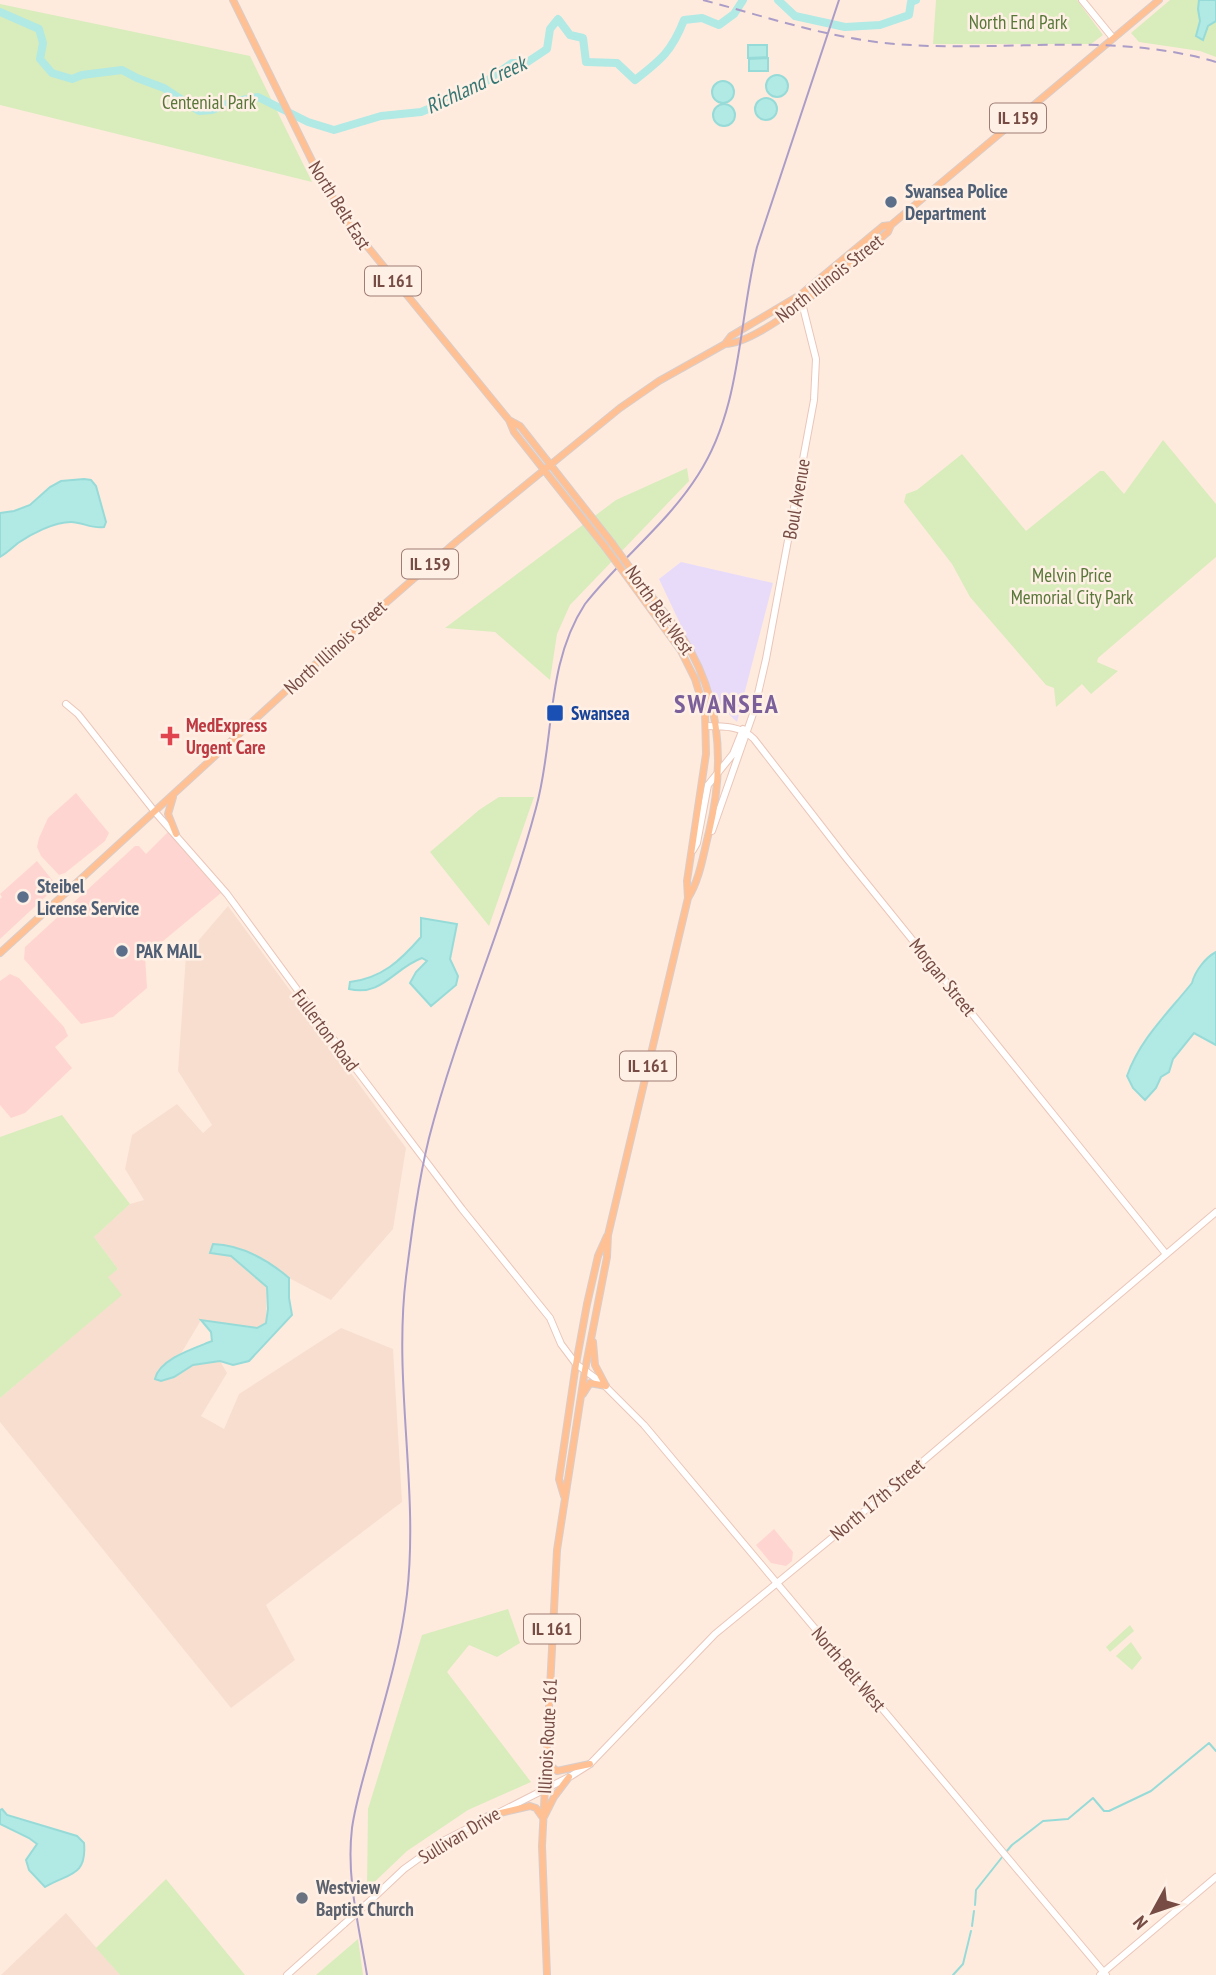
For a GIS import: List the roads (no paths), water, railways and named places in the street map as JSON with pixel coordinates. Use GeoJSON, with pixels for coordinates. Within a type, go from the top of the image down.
{"type":"FeatureCollection","features":[{"type":"Feature","properties":{"kind":"main road","name":"North Belt East"},"geometry":{"type":"LineString","coordinates":[[233,0],[328,192],[360,240],[509,420],[514,432],[548,467]]}},
{"type":"Feature","properties":{"kind":"main road","name":"North Illinois Street"},"geometry":{"type":"LineString","coordinates":[[725,344],[735,343],[803,303],[888,232],[891,225],[1159,0]]}},
{"type":"Feature","properties":{"kind":"main road","name":"North Illinois Street"},"geometry":{"type":"LineString","coordinates":[[0,953],[384,604],[548,467],[643,391],[725,344],[731,336],[800,295],[883,226],[891,225]]}},
{"type":"Feature","properties":{"kind":"main road","name":"North Belt West"},"geometry":{"type":"LineString","coordinates":[[548,467],[612,543],[686,659],[699,690],[706,726],[706,754],[687,881],[688,898]]}},
{"type":"Feature","properties":{"kind":"main road","name":"North Belt West"},"geometry":{"type":"LineString","coordinates":[[548,467],[605,547],[678,631],[693,655],[706,685],[716,726],[719,770],[717,796],[706,844],[696,884],[688,898],[608,1235],[607,1257],[585,1370]]}},
{"type":"Feature","properties":{"kind":"main road"},"geometry":{"type":"LineString","coordinates":[[176,792],[168,814],[176,834]]}},
{"type":"Feature","properties":{"kind":"main road","name":"North Belt West"},"geometry":{"type":"LineString","coordinates":[[576,1364],[598,1255],[608,1235]]}},
{"type":"Feature","properties":{"kind":"main road"},"geometry":{"type":"LineString","coordinates":[[592,1334],[595,1365],[606,1386]]}},
{"type":"Feature","properties":{"kind":"main road","name":"Illinois Route 161"},"geometry":{"type":"LineString","coordinates":[[564,1498],[559,1479],[576,1364]]}},
{"type":"Feature","properties":{"kind":"main road","name":"Illinois Route 161"},"geometry":{"type":"LineString","coordinates":[[547,1975],[543,1818],[555,1587],[564,1498],[585,1370]]}},
{"type":"Feature","properties":{"kind":"main road"},"geometry":{"type":"LineString","coordinates":[[580,1402],[587,1385],[594,1383],[606,1386]]}},
{"type":"Feature","properties":{"kind":"main road"},"geometry":{"type":"LineString","coordinates":[[545,1761],[557,1771],[590,1764]]}},
{"type":"Feature","properties":{"kind":"main road"},"geometry":{"type":"LineString","coordinates":[[488,1816],[530,1806],[536,1808],[543,1818],[569,1777]]}},
{"type":"Feature","properties":{"kind":"street"},"geometry":{"type":"LineString","coordinates":[[1082,0],[1113,38]]}},
{"type":"Feature","properties":{"kind":"street","name":"Boul Avenue"},"geometry":{"type":"LineString","coordinates":[[693,850],[697,843],[708,785],[733,754],[744,731],[755,702],[771,639],[816,388],[815,348],[800,295]]}},
{"type":"Feature","properties":{"kind":"street","name":"Fullerton Road"},"geometry":{"type":"LineString","coordinates":[[66,704],[78,714],[155,812],[227,894],[462,1209],[544,1310],[554,1325],[561,1344],[576,1364]]}},
{"type":"Feature","properties":{"kind":"street"},"geometry":{"type":"LineString","coordinates":[[706,726],[744,731]]}},
{"type":"Feature","properties":{"kind":"street","name":"Boul Avenue"},"geometry":{"type":"LineString","coordinates":[[706,844],[742,746],[744,731]]}},
{"type":"Feature","properties":{"kind":"street","name":"Morgan Street"},"geometry":{"type":"LineString","coordinates":[[744,731],[759,744],[863,879],[1166,1254]]}},
{"type":"Feature","properties":{"kind":"street"},"geometry":{"type":"LineString","coordinates":[[742,746],[759,744]]}},
{"type":"Feature","properties":{"kind":"street","name":"North 17th Street"},"geometry":{"type":"LineString","coordinates":[[544,1788],[590,1764],[715,1634],[1216,1212]]}},
{"type":"Feature","properties":{"kind":"street","name":"North Belt West"},"geometry":{"type":"LineString","coordinates":[[576,1364],[606,1386],[654,1437],[1103,1974]]}},
{"type":"Feature","properties":{"kind":"street","name":"Sullivan Drive"},"geometry":{"type":"LineString","coordinates":[[287,1975],[431,1848],[544,1788]]}},
{"type":"Feature","properties":{"kind":"street"},"geometry":{"type":"LineString","coordinates":[[1103,1974],[1216,1877]]}},
{"type":"Feature","properties":{"kind":"water"},"geometry":{"type":"Polygon","coordinates":[[[1199,0],[1216,0],[1216,21],[1208,26],[1203,40],[1196,36],[1200,21],[1199,0]]]}},
{"type":"Feature","properties":{"kind":"water"},"geometry":{"type":"Polygon","coordinates":[[[748,45],[767,45],[767,57],[748,58],[748,45]]]}},
{"type":"Feature","properties":{"kind":"water"},"geometry":{"type":"Polygon","coordinates":[[[768,58],[768,71],[749,71],[749,59],[768,58]]]}},
{"type":"Feature","properties":{"kind":"water"},"geometry":{"type":"Polygon","coordinates":[[[777,75],[785,78],[788,86],[785,94],[777,97],[769,94],[766,86],[769,78],[777,75]]]}},
{"type":"Feature","properties":{"kind":"water"},"geometry":{"type":"Polygon","coordinates":[[[723,81],[731,84],[734,92],[731,100],[723,103],[715,100],[712,92],[715,84],[723,81]]]}},
{"type":"Feature","properties":{"kind":"water"},"geometry":{"type":"Polygon","coordinates":[[[766,98],[774,101],[777,109],[774,117],[766,120],[758,117],[755,109],[758,101],[766,98]]]}},
{"type":"Feature","properties":{"kind":"water"},"geometry":{"type":"Polygon","coordinates":[[[724,104],[732,107],[735,115],[732,123],[724,126],[716,123],[713,115],[716,107],[724,104]]]}},
{"type":"Feature","properties":{"kind":"water"},"geometry":{"type":"Polygon","coordinates":[[[91,480],[96,486],[106,522],[104,527],[71,522],[57,524],[29,536],[0,557],[0,513],[30,505],[61,481],[91,480]]]}},
{"type":"Feature","properties":{"kind":"water"},"geometry":{"type":"Polygon","coordinates":[[[421,918],[457,924],[450,959],[458,976],[456,985],[431,1006],[410,983],[427,961],[422,958],[370,989],[349,989],[350,982],[372,977],[406,954],[421,937],[421,918]]]}},
{"type":"Feature","properties":{"kind":"water"},"geometry":{"type":"Polygon","coordinates":[[[1216,952],[1216,1045],[1194,1033],[1173,1059],[1169,1072],[1161,1077],[1156,1088],[1145,1100],[1133,1088],[1127,1076],[1139,1050],[1192,983],[1201,965],[1216,952]]]}},
{"type":"Feature","properties":{"kind":"water"},"geometry":{"type":"Polygon","coordinates":[[[213,1244],[234,1247],[254,1255],[289,1278],[292,1315],[249,1361],[233,1365],[220,1361],[193,1365],[174,1377],[161,1381],[155,1379],[170,1360],[212,1341],[211,1332],[201,1320],[257,1328],[266,1323],[267,1287],[231,1256],[210,1253],[213,1244]]]}},
{"type":"Feature","properties":{"kind":"water"},"geometry":{"type":"Polygon","coordinates":[[[2,1809],[7,1815],[77,1836],[84,1843],[84,1854],[79,1868],[45,1887],[29,1870],[26,1860],[37,1844],[0,1824],[2,1809]]]}},
{"type":"Feature","properties":{"kind":"waterway","name":"Richland Creek"},"geometry":{"type":"LineString","coordinates":[[0,12],[39,29],[43,43],[40,59],[52,73],[72,79],[82,75],[122,70],[164,88],[199,111],[258,97],[308,122],[334,130],[381,116],[421,112],[485,82],[512,63],[526,63],[547,49],[550,29],[558,19],[570,35],[583,38],[586,62],[617,63],[635,80],[665,54],[684,20],[702,18],[719,25],[734,14],[743,0]]}},
{"type":"Feature","properties":{"kind":"waterway","name":"Richland Creek"},"geometry":{"type":"LineString","coordinates":[[778,0],[795,16],[845,27],[880,25],[909,15],[911,2],[916,0]]}},
{"type":"Feature","properties":{"kind":"waterway"},"geometry":{"type":"LineString","coordinates":[[1006,1852],[1043,1821],[1068,1819],[1093,1798],[1104,1811],[1109,1811],[1151,1791],[1209,1743],[1216,1751]]}},
{"type":"Feature","properties":{"kind":"waterway"},"geometry":{"type":"LineString","coordinates":[[975,1905],[976,1890],[1003,1856]]}},
{"type":"Feature","properties":{"kind":"waterway"},"geometry":{"type":"LineString","coordinates":[[972,1926],[974,1911]]}},
{"type":"Feature","properties":{"kind":"waterway"},"geometry":{"type":"LineString","coordinates":[[953,1975],[963,1964],[971,1931]]}},
{"type":"Feature","properties":{"kind":"tram line"},"geometry":{"type":"LineString","coordinates":[[367,1975],[354,1902],[352,1828],[393,1671],[407,1594],[410,1515],[402,1356],[403,1317],[413,1224],[429,1138],[536,808],[557,677],[572,627],[585,604],[686,493],[712,449],[731,393],[757,247],[839,0]]}},
{"type":"Feature","properties":{"kind":"railway"},"geometry":{"type":"LineString","coordinates":[[703,0],[847,37],[896,44],[1137,47],[1216,62]]}},
{"type":"Feature","properties":{"kind":"place","name":"Swansea Police Department"},"geometry":{"type":"Point","coordinates":[891,202]}},
{"type":"Feature","properties":{"kind":"place","name":"Swansea"},"geometry":{"type":"Point","coordinates":[555,713]}},
{"type":"Feature","properties":{"kind":"place","name":"MedExpress Urgent Care"},"geometry":{"type":"Point","coordinates":[170,736]}},
{"type":"Feature","properties":{"kind":"place","name":"Steibel License Service"},"geometry":{"type":"Point","coordinates":[23,897]}},
{"type":"Feature","properties":{"kind":"place","name":"PAK MAIL"},"geometry":{"type":"Point","coordinates":[122,951]}},
{"type":"Feature","properties":{"kind":"place","name":"Westview Baptist Church"},"geometry":{"type":"Point","coordinates":[302,1898]}},
{"type":"Feature","properties":{"kind":"district","name":"SWANSEA"},"geometry":{"type":"Point","coordinates":[727,704]}},
{"type":"Feature","properties":{"kind":"park label","name":"North End Park"},"geometry":{"type":"Point","coordinates":[1018,22]}},
{"type":"Feature","properties":{"kind":"park label","name":"Centenial Park"},"geometry":{"type":"Point","coordinates":[209,102]}},
{"type":"Feature","properties":{"kind":"park label","name":"Melvin Price Memorial City Park"},"geometry":{"type":"Point","coordinates":[1072,586]}}]}
